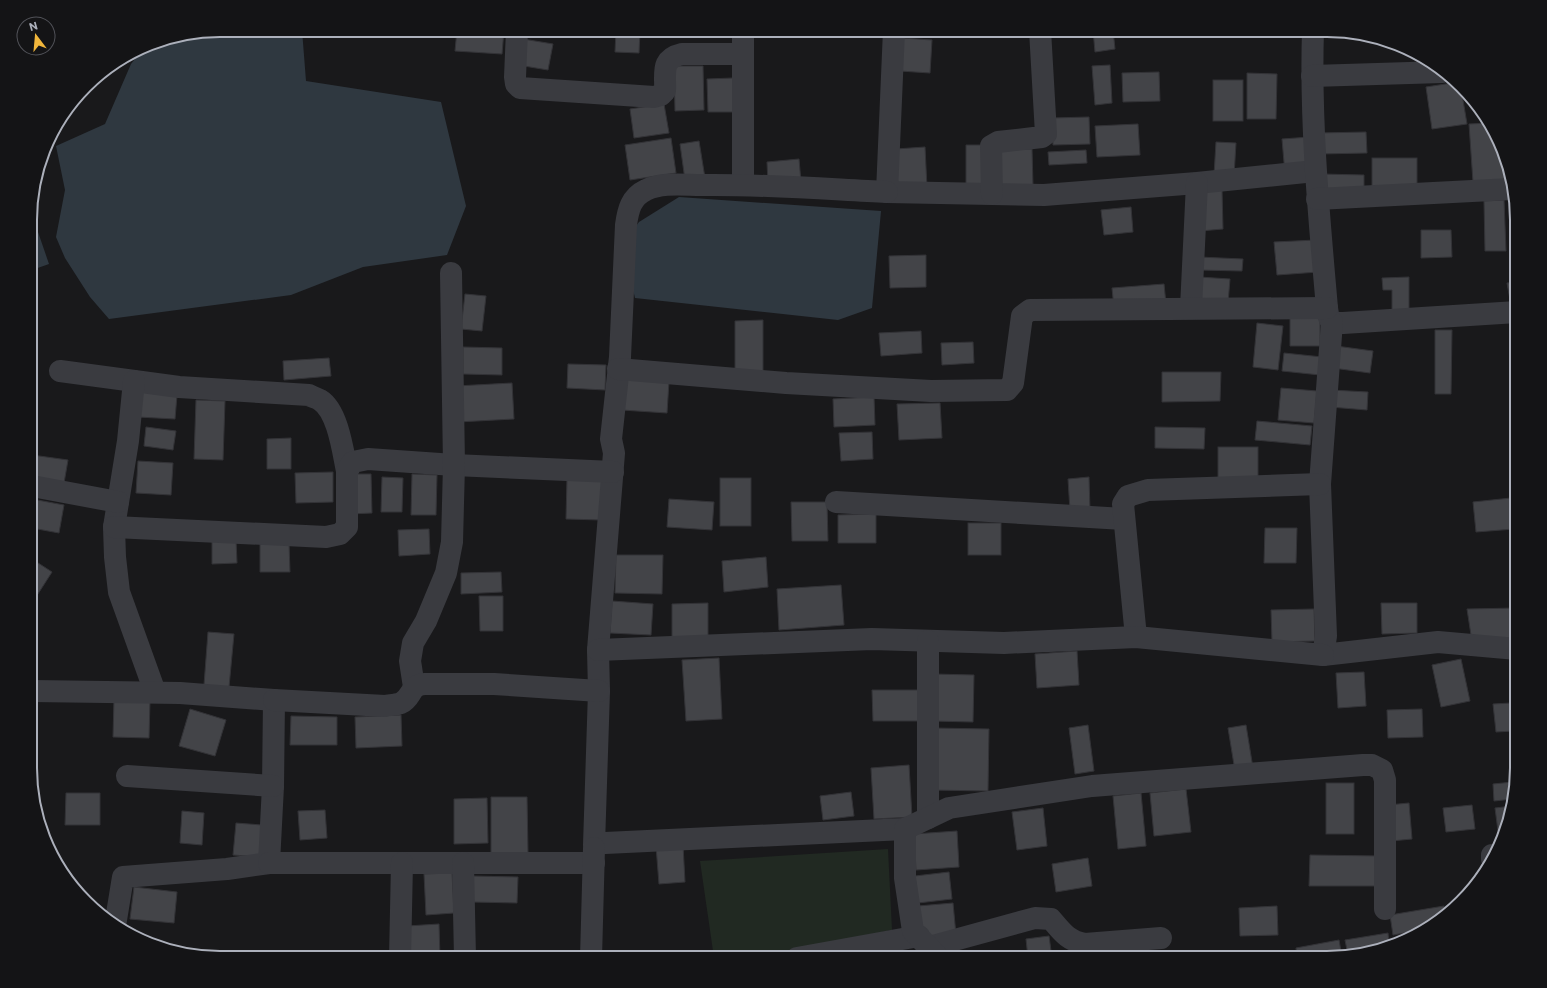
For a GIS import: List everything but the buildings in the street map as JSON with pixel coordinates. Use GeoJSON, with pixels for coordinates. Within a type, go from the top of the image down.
{"type":"FeatureCollection","features":[{"type":"Feature","properties":{"kind":"street"},"geometry":{"type":"LineString","coordinates":[[517,37],[514,77],[516,84],[520,88],[654,97],[661,95],[665,91],[666,65],[668,60],[675,56],[682,54],[744,54]]}},
{"type":"Feature","properties":{"kind":"street"},"geometry":{"type":"LineString","coordinates":[[743,37],[744,184]]}},
{"type":"Feature","properties":{"kind":"street"},"geometry":{"type":"LineString","coordinates":[[887,192],[894,37]]}},
{"type":"Feature","properties":{"kind":"street"},"geometry":{"type":"LineString","coordinates":[[992,194],[991,146],[998,142],[1042,137],[1046,134],[1040,37]]}},
{"type":"Feature","properties":{"kind":"street"},"geometry":{"type":"LineString","coordinates":[[1313,37],[1312,76],[1315,171],[1330,315],[1320,484],[1326,636],[1323,655]]}},
{"type":"Feature","properties":{"kind":"street"},"geometry":{"type":"LineString","coordinates":[[1312,76],[1434,72]]}},
{"type":"Feature","properties":{"kind":"street"},"geometry":{"type":"LineString","coordinates":[[591,951],[599,691],[598,650],[613,472],[614,453],[611,439],[618,369],[626,225],[628,208],[635,198],[646,190],[654,187],[672,185],[744,184],[887,192],[1044,195],[1197,184],[1315,171]]}},
{"type":"Feature","properties":{"kind":"street"},"geometry":{"type":"LineString","coordinates":[[1192,308],[1197,184]]}},
{"type":"Feature","properties":{"kind":"street"},"geometry":{"type":"LineString","coordinates":[[1317,199],[1507,189]]}},
{"type":"Feature","properties":{"kind":"street"},"geometry":{"type":"LineString","coordinates":[[414,687],[410,661],[413,643],[426,621],[446,573],[452,542],[454,465],[451,273]]}},
{"type":"Feature","properties":{"kind":"street"},"geometry":{"type":"LineString","coordinates":[[618,369],[786,383],[916,390],[1007,390],[1013,383],[1022,316],[1026,312],[1034,310],[1192,308],[1330,315],[1343,323],[1510,312]]}},
{"type":"Feature","properties":{"kind":"street"},"geometry":{"type":"LineString","coordinates":[[60,371],[179,387],[309,395],[321,400],[330,410],[336,423],[347,471],[346,527],[340,534],[326,537],[114,527]]}},
{"type":"Feature","properties":{"kind":"street"},"geometry":{"type":"LineString","coordinates":[[134,381],[128,441],[114,527],[115,557],[119,592],[155,692]]}},
{"type":"Feature","properties":{"kind":"street"},"geometry":{"type":"LineString","coordinates":[[347,471],[353,462],[368,459],[454,465],[613,472]]}},
{"type":"Feature","properties":{"kind":"street"},"geometry":{"type":"LineString","coordinates":[[1136,637],[1124,519],[1123,504],[1125,500],[1133,494],[1148,490],[1320,484]]}},
{"type":"Feature","properties":{"kind":"street"},"geometry":{"type":"LineString","coordinates":[[37,487],[118,502]]}},
{"type":"Feature","properties":{"kind":"street"},"geometry":{"type":"LineString","coordinates":[[836,502],[1124,519]]}},
{"type":"Feature","properties":{"kind":"street"},"geometry":{"type":"LineString","coordinates":[[598,650],[872,639],[1004,643],[1136,637],[1323,655],[1438,642],[1510,648]]}},
{"type":"Feature","properties":{"kind":"street"},"geometry":{"type":"LineString","coordinates":[[928,641],[928,818]]}},
{"type":"Feature","properties":{"kind":"street"},"geometry":{"type":"LineString","coordinates":[[37,691],[180,693],[385,706],[402,702],[418,684],[494,684],[599,691]]}},
{"type":"Feature","properties":{"kind":"street"},"geometry":{"type":"LineString","coordinates":[[269,863],[273,786],[274,700]]}},
{"type":"Feature","properties":{"kind":"street"},"geometry":{"type":"LineString","coordinates":[[116,919],[123,877],[228,869],[269,863],[463,862],[594,854],[605,843],[905,829],[949,808],[1092,786],[1372,765],[1382,770],[1385,780],[1385,909]]}},
{"type":"Feature","properties":{"kind":"street"},"geometry":{"type":"LineString","coordinates":[[127,776],[273,786]]}},
{"type":"Feature","properties":{"kind":"street"},"geometry":{"type":"LineString","coordinates":[[905,829],[905,878],[913,931],[929,947]]}},
{"type":"Feature","properties":{"kind":"street"},"geometry":{"type":"LineString","coordinates":[[463,862],[465,951]]}},
{"type":"Feature","properties":{"kind":"street"},"geometry":{"type":"LineString","coordinates":[[400,951],[402,863]]}},
{"type":"Feature","properties":{"kind":"street"},"geometry":{"type":"LineString","coordinates":[[881,951],[929,947],[1035,918],[1051,919],[1068,938],[1076,943],[1085,944],[1161,938]]}},
{"type":"Feature","properties":{"kind":"shaded area"},"geometry":{"type":"Polygon","coordinates":[[[208,37],[303,37],[306,81],[441,102],[466,206],[447,255],[363,267],[291,295],[109,319],[90,297],[65,258],[56,237],[65,190],[56,146],[105,124],[131,64],[136,57],[172,43],[208,37]]]}},
{"type":"Feature","properties":{"kind":"shaded area"},"geometry":{"type":"Polygon","coordinates":[[[679,197],[881,211],[872,308],[838,320],[635,298],[632,285],[630,234],[639,222],[679,197]]]}},
{"type":"Feature","properties":{"kind":"shaded area"},"geometry":{"type":"Polygon","coordinates":[[[38,202],[38,232],[49,264],[37,268],[38,202]]]}},
{"type":"Feature","properties":{"kind":"shaded area"},"geometry":{"type":"Polygon","coordinates":[[[888,849],[892,930],[786,951],[713,951],[700,861],[888,849]]]}}]}
